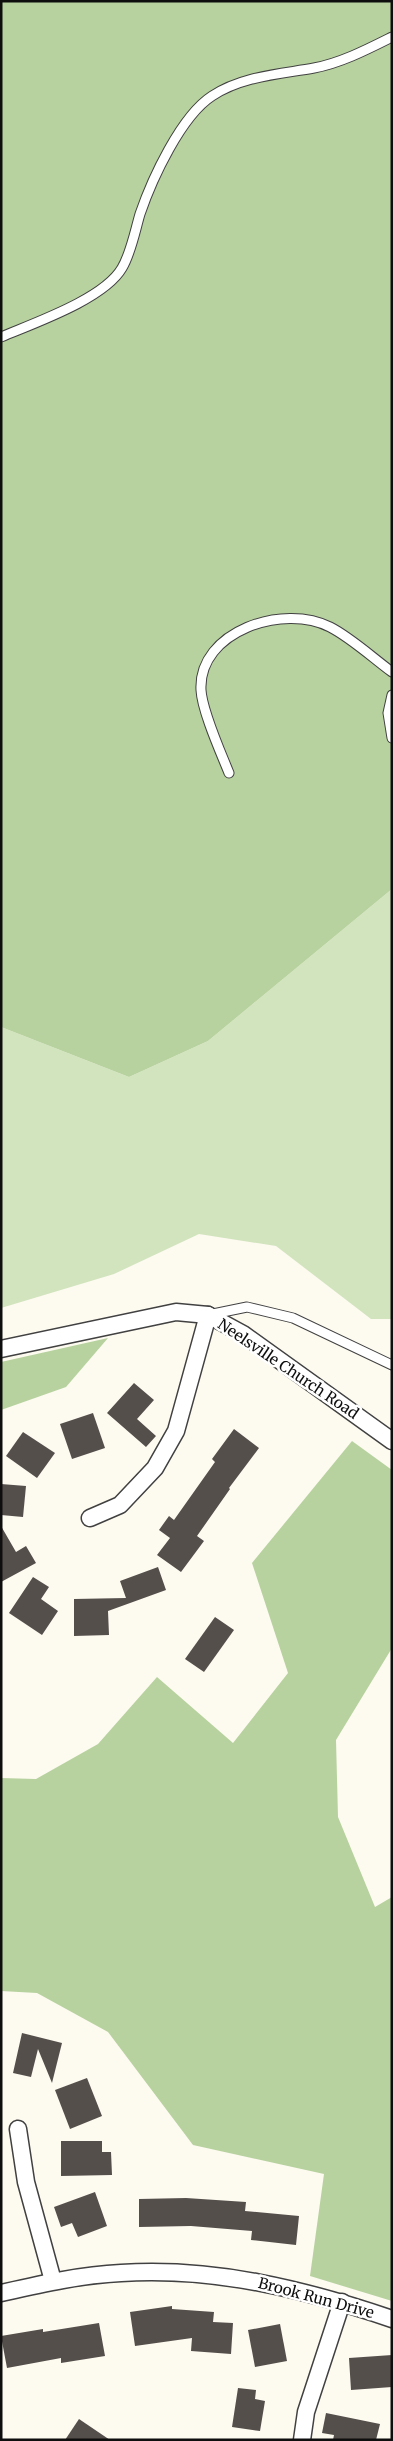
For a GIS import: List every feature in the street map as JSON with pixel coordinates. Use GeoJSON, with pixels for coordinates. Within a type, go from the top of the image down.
{"type":"FeatureCollection","features":[{"type":"Feature","properties":{"kind":"street","name":"Neelsville Church Road"},"geometry":{"type":"LineString","coordinates":[[1,1349],[176,1312],[208,1315],[242,1334],[392,1442]]}},
{"type":"Feature","properties":{"kind":"street"},"geometry":{"type":"LineString","coordinates":[[90,1518],[120,1505],[155,1468],[176,1431],[208,1315]]}},
{"type":"Feature","properties":{"kind":"street"},"geometry":{"type":"LineString","coordinates":[[18,2129],[26,2182],[53,2281]]}},
{"type":"Feature","properties":{"kind":"street","name":"Brook Run Drive"},"geometry":{"type":"LineString","coordinates":[[1,2293],[53,2281],[121,2272],[197,2273],[277,2284],[342,2302],[392,2319]]}},
{"type":"Feature","properties":{"kind":"street"},"geometry":{"type":"LineString","coordinates":[[302,2440],[306,2412],[342,2302]]}},
{"type":"Feature","properties":{"kind":"lane"},"geometry":{"type":"LineString","coordinates":[[1,337],[75,305],[103,287],[122,268],[150,186],[189,119],[212,96],[241,83],[280,73],[316,68],[365,51],[392,37]]}},
{"type":"Feature","properties":{"kind":"lane"},"geometry":{"type":"LineString","coordinates":[[229,773],[201,692],[202,670],[214,652],[232,634],[257,625],[289,618],[309,620],[330,626],[392,672]]}},
{"type":"Feature","properties":{"kind":"lane"},"geometry":{"type":"LineString","coordinates":[[392,695],[388,713],[392,738]]}},
{"type":"Feature","properties":{"kind":"lane"},"geometry":{"type":"LineString","coordinates":[[208,1315],[247,1307],[293,1318],[392,1365]]}},
{"type":"Feature","properties":{"kind":"green space"},"geometry":{"type":"Polygon","coordinates":[[[1,1],[392,1],[392,889],[208,1041],[129,1077],[1,1027],[1,1]]]}},
{"type":"Feature","properties":{"kind":"green space"},"geometry":{"type":"Polygon","coordinates":[[[392,889],[392,1319],[371,1319],[276,1246],[199,1234],[114,1274],[1,1308],[1,1027],[129,1077],[208,1041],[392,889]]]}},
{"type":"Feature","properties":{"kind":"green space"},"geometry":{"type":"Polygon","coordinates":[[[108,1338],[66,1387],[1,1410],[1,1362],[108,1338]]]}},
{"type":"Feature","properties":{"kind":"green space"},"geometry":{"type":"Polygon","coordinates":[[[352,1441],[392,1470],[392,1648],[336,1740],[338,1817],[375,1907],[392,1897],[392,2301],[310,2276],[324,2174],[193,2145],[108,2032],[37,1993],[1,1991],[1,1778],[36,1779],[98,1744],[157,1677],[233,1743],[288,1673],[252,1563],[352,1441]]]}},
{"type":"Feature","properties":{"kind":"building"},"geometry":{"type":"Polygon","coordinates":[[[134,1383],[154,1400],[137,1419],[156,1436],[146,1447],[107,1413],[134,1383]]]}},
{"type":"Feature","properties":{"kind":"building"},"geometry":{"type":"Polygon","coordinates":[[[93,1413],[105,1448],[72,1459],[60,1424],[93,1413]]]}},
{"type":"Feature","properties":{"kind":"building"},"geometry":{"type":"Polygon","coordinates":[[[234,1429],[259,1448],[197,1536],[204,1541],[181,1572],[157,1555],[170,1538],[159,1530],[169,1516],[174,1520],[215,1462],[212,1459],[234,1429]]]}},
{"type":"Feature","properties":{"kind":"building"},"geometry":{"type":"Polygon","coordinates":[[[23,1432],[55,1453],[37,1478],[6,1456],[23,1432]]]}},
{"type":"Feature","properties":{"kind":"building"},"geometry":{"type":"Polygon","coordinates":[[[1,1484],[26,1486],[23,1517],[1,1515],[1,1484]]]}},
{"type":"Feature","properties":{"kind":"building"},"geometry":{"type":"Polygon","coordinates":[[[1,1526],[16,1552],[26,1546],[36,1563],[1,1582],[1,1526]]]}},
{"type":"Feature","properties":{"kind":"building"},"geometry":{"type":"Polygon","coordinates":[[[158,1567],[166,1590],[108,1611],[109,1635],[74,1636],[74,1599],[126,1598],[120,1581],[158,1567]]]}},
{"type":"Feature","properties":{"kind":"building"},"geometry":{"type":"Polygon","coordinates":[[[33,1577],[49,1587],[41,1599],[58,1611],[42,1635],[9,1613],[33,1577]]]}},
{"type":"Feature","properties":{"kind":"building"},"geometry":{"type":"Polygon","coordinates":[[[215,1617],[234,1630],[204,1672],[185,1659],[215,1617]]]}},
{"type":"Feature","properties":{"kind":"building"},"geometry":{"type":"Polygon","coordinates":[[[22,2033],[62,2043],[52,2083],[38,2049],[31,2077],[13,2073],[22,2033]]]}},
{"type":"Feature","properties":{"kind":"building"},"geometry":{"type":"Polygon","coordinates":[[[87,2078],[102,2116],[70,2129],[55,2090],[87,2078]]]}},
{"type":"Feature","properties":{"kind":"building"},"geometry":{"type":"Polygon","coordinates":[[[61,2141],[102,2141],[102,2152],[111,2152],[112,2175],[61,2176],[61,2141]]]}},
{"type":"Feature","properties":{"kind":"building"},"geometry":{"type":"Polygon","coordinates":[[[95,2192],[107,2226],[78,2237],[72,2223],[61,2227],[54,2207],[95,2192]]]}},
{"type":"Feature","properties":{"kind":"building"},"geometry":{"type":"Polygon","coordinates":[[[186,2198],[246,2202],[245,2211],[299,2216],[296,2245],[251,2240],[252,2231],[191,2226],[139,2227],[139,2199],[186,2198]]]}},
{"type":"Feature","properties":{"kind":"building"},"geometry":{"type":"Polygon","coordinates":[[[172,2306],[172,2309],[214,2312],[213,2322],[233,2323],[231,2354],[191,2351],[192,2338],[135,2346],[130,2312],[172,2306]]]}},
{"type":"Feature","properties":{"kind":"building"},"geometry":{"type":"Polygon","coordinates":[[[99,2323],[105,2356],[61,2363],[61,2358],[7,2368],[1,2336],[43,2329],[43,2332],[99,2323]]]}},
{"type":"Feature","properties":{"kind":"building"},"geometry":{"type":"Polygon","coordinates":[[[280,2324],[287,2361],[255,2367],[248,2330],[280,2324]]]}},
{"type":"Feature","properties":{"kind":"building"},"geometry":{"type":"Polygon","coordinates":[[[392,2355],[392,2387],[351,2390],[349,2358],[392,2355]]]}},
{"type":"Feature","properties":{"kind":"building"},"geometry":{"type":"Polygon","coordinates":[[[238,2388],[256,2390],[255,2399],[265,2401],[260,2431],[232,2427],[238,2388]]]}},
{"type":"Feature","properties":{"kind":"building"},"geometry":{"type":"Polygon","coordinates":[[[326,2413],[380,2424],[376,2440],[333,2440],[334,2435],[322,2433],[326,2413]]]}},
{"type":"Feature","properties":{"kind":"building"},"geometry":{"type":"Polygon","coordinates":[[[79,2419],[110,2440],[65,2440],[79,2419]]]}}]}
